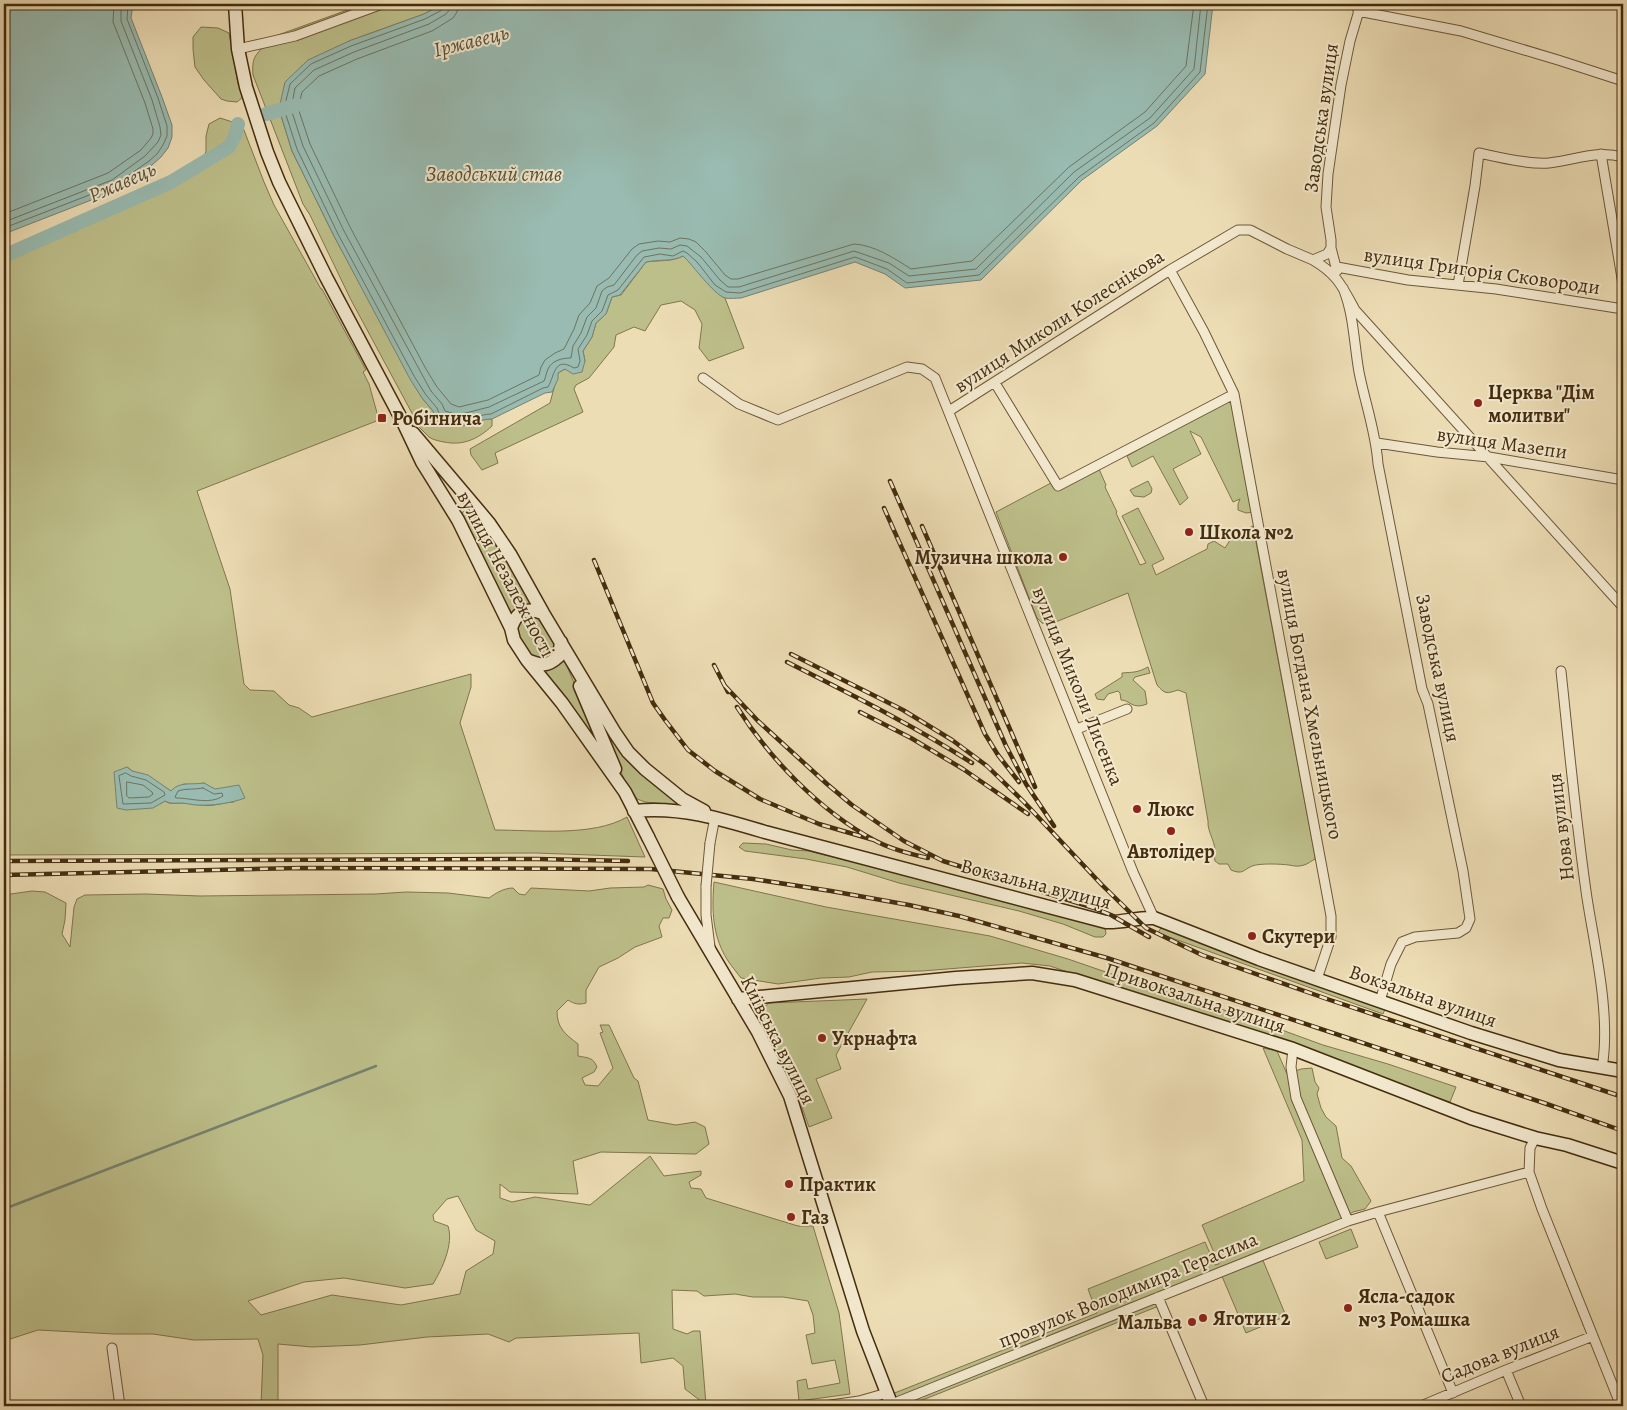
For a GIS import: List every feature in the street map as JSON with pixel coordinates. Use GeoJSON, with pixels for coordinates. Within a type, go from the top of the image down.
{"type":"FeatureCollection","features":[{"type":"Feature","properties":{"kind":"street","name":"вулиця Незалежності"},"geometry":{"type":"LineString","coordinates":[[234,4],[238,50],[246,87],[267,152],[279,182],[326,277],[404,424],[422,462],[458,520],[511,628],[514,640],[527,660],[562,703],[625,792],[678,897]]}},
{"type":"Feature","properties":{"kind":"street"},"geometry":{"type":"LineString","coordinates":[[238,50],[295,36],[382,4]]}},
{"type":"Feature","properties":{"kind":"street"},"geometry":{"type":"LineString","coordinates":[[1359,8],[1460,31],[1623,81]]}},
{"type":"Feature","properties":{"kind":"street","name":"Заводська вулиця"},"geometry":{"type":"LineString","coordinates":[[1338,278],[1337,267],[1331,248],[1326,207],[1328,174],[1340,85],[1359,8]]}},
{"type":"Feature","properties":{"kind":"street"},"geometry":{"type":"LineString","coordinates":[[1458,285],[1479,153],[1548,163],[1602,154],[1623,157]]}},
{"type":"Feature","properties":{"kind":"street"},"geometry":{"type":"LineString","coordinates":[[1602,154],[1623,284]]}},
{"type":"Feature","properties":{"kind":"street","name":"вулиця Миколи Колеснікова"},"geometry":{"type":"LineString","coordinates":[[703,378],[739,404],[778,420],[907,367],[922,369],[935,378],[949,411],[1170,270],[1238,230],[1250,230],[1287,249],[1316,259],[1338,278]]}},
{"type":"Feature","properties":{"kind":"street"},"geometry":{"type":"LineString","coordinates":[[1316,259],[1327,254],[1331,248]]}},
{"type":"Feature","properties":{"kind":"street","name":"вулиця Григорія Сковороди"},"geometry":{"type":"LineString","coordinates":[[1337,267],[1408,280],[1506,291],[1623,309]]}},
{"type":"Feature","properties":{"kind":"street","name":"вулиця Богдана Хмельницького"},"geometry":{"type":"LineString","coordinates":[[1170,270],[1204,332],[1234,394],[1331,916],[1331,938],[1317,979]]}},
{"type":"Feature","properties":{"kind":"street"},"geometry":{"type":"LineString","coordinates":[[1338,278],[1356,310],[1623,607]]}},
{"type":"Feature","properties":{"kind":"street","name":"Заводська вулиця"},"geometry":{"type":"LineString","coordinates":[[1344,288],[1349,303],[1360,373],[1377,443],[1378,464],[1422,689],[1428,704],[1457,838],[1470,919],[1466,928],[1458,933],[1415,937],[1402,942],[1391,964],[1380,1001]]}},
{"type":"Feature","properties":{"kind":"street"},"geometry":{"type":"LineString","coordinates":[[995,383],[1058,486],[1234,394]]}},
{"type":"Feature","properties":{"kind":"street","name":"вулиця Миколи Лисенка"},"geometry":{"type":"LineString","coordinates":[[949,411],[1129,863],[1154,918]]}},
{"type":"Feature","properties":{"kind":"street","name":"вулиця Незалежності"},"geometry":{"type":"LineString","coordinates":[[404,424],[490,523],[561,642]]}},
{"type":"Feature","properties":{"kind":"street","name":"вулиця Мазепи"},"geometry":{"type":"LineString","coordinates":[[1377,443],[1489,458],[1623,480]]}},
{"type":"Feature","properties":{"kind":"street"},"geometry":{"type":"LineString","coordinates":[[511,628],[514,618],[518,614],[532,610],[543,613]]}},
{"type":"Feature","properties":{"kind":"street"},"geometry":{"type":"LineString","coordinates":[[527,660],[544,665],[552,662],[559,656],[561,642]]}},
{"type":"Feature","properties":{"kind":"street"},"geometry":{"type":"LineString","coordinates":[[561,642],[625,792]]}},
{"type":"Feature","properties":{"kind":"street"},"geometry":{"type":"LineString","coordinates":[[561,642],[628,752],[644,769],[682,799],[715,817],[710,843],[706,886],[706,915],[711,954]]}},
{"type":"Feature","properties":{"kind":"street","name":"Нова вулиця"},"geometry":{"type":"LineString","coordinates":[[1561,671],[1584,868],[1601,984],[1604,1026],[1602,1068]]}},
{"type":"Feature","properties":{"kind":"street"},"geometry":{"type":"LineString","coordinates":[[1077,729],[1127,709]]}},
{"type":"Feature","properties":{"kind":"street","name":"Вокзальна вулиця"},"geometry":{"type":"LineString","coordinates":[[634,811],[648,809],[678,810],[715,817],[765,832],[1106,922],[1115,923],[1143,917],[1154,918],[1259,959],[1521,1049],[1559,1060],[1623,1072]]}},
{"type":"Feature","properties":{"kind":"street","name":"Київська вулиця"},"geometry":{"type":"LineString","coordinates":[[678,897],[758,1032],[790,1096],[862,1325],[890,1401]]}},
{"type":"Feature","properties":{"kind":"street","name":"Привокзальна вулиця"},"geometry":{"type":"LineString","coordinates":[[738,998],[1032,973],[1084,982],[1293,1049],[1471,1118],[1623,1163]]}},
{"type":"Feature","properties":{"kind":"street"},"geometry":{"type":"LineString","coordinates":[[1293,1049],[1290,1067],[1296,1098],[1348,1221]]}},
{"type":"Feature","properties":{"kind":"street"},"geometry":{"type":"LineString","coordinates":[[1535,1138],[1530,1148],[1529,1172],[1621,1406]]}},
{"type":"Feature","properties":{"kind":"street","name":"провулок Володимира Герасима"},"geometry":{"type":"LineString","coordinates":[[824,1406],[859,1401],[890,1401],[1348,1221],[1529,1172]]}},
{"type":"Feature","properties":{"kind":"street"},"geometry":{"type":"LineString","coordinates":[[1378,1212],[1453,1392]]}},
{"type":"Feature","properties":{"kind":"street"},"geometry":{"type":"LineString","coordinates":[[1158,1297],[1204,1406]]}},
{"type":"Feature","properties":{"kind":"street","name":"Садова вулиця"},"geometry":{"type":"LineString","coordinates":[[1420,1406],[1593,1336]]}},
{"type":"Feature","properties":{"kind":"street"},"geometry":{"type":"LineString","coordinates":[[112,1348],[120,1406]]}},
{"type":"Feature","properties":{"kind":"street"},"geometry":{"type":"LineString","coordinates":[[1506,1370],[1521,1406]]}},
{"type":"Feature","properties":{"kind":"green space"},"geometry":{"type":"Polygon","coordinates":[[[364,4],[443,4],[424,14],[349,41],[279,109],[292,151],[334,236],[422,398],[433,411],[467,425],[485,419],[492,419],[492,426],[487,431],[476,438],[464,442],[451,443],[434,440],[420,428],[351,300],[303,204],[253,75],[253,62],[267,39],[364,4]]]}},
{"type":"Feature","properties":{"kind":"green space"},"geometry":{"type":"Polygon","coordinates":[[[201,27],[218,28],[229,33],[238,84],[243,97],[237,102],[221,99],[195,67],[193,37],[201,27]]]}},
{"type":"Feature","properties":{"kind":"green space"},"geometry":{"type":"Polygon","coordinates":[[[220,118],[242,125],[274,205],[366,370],[363,372],[369,384],[379,420],[197,491],[230,589],[244,684],[250,690],[274,691],[289,705],[299,708],[312,717],[471,674],[471,687],[460,723],[495,830],[581,830],[613,823],[627,817],[645,857],[536,853],[4,855],[4,262],[149,194],[202,164],[206,151],[206,136],[209,124],[220,118]],[[127,767],[160,804],[165,801],[206,806],[234,802],[204,783],[184,784],[171,791],[127,767]]]}},
{"type":"Feature","properties":{"kind":"green space"},"geometry":{"type":"Polygon","coordinates":[[[683,256],[712,288],[725,298],[744,348],[709,361],[699,348],[702,324],[695,310],[681,301],[661,305],[645,331],[634,327],[616,335],[614,347],[589,378],[576,385],[574,389],[583,412],[495,453],[498,463],[482,470],[471,455],[470,449],[550,403],[558,373],[585,361],[583,351],[592,337],[596,323],[606,314],[612,297],[621,295],[646,262],[670,260],[683,256]]]}},
{"type":"Feature","properties":{"kind":"green space"},"geometry":{"type":"Polygon","coordinates":[[[1224,397],[1232,403],[1254,512],[1246,513],[1238,510],[1240,499],[1233,502],[1201,437],[1190,431],[1201,454],[1173,469],[1188,498],[1180,505],[1153,456],[1132,467],[1127,456],[1143,447],[1142,440],[1224,397]]]}},
{"type":"Feature","properties":{"kind":"green space"},"geometry":{"type":"Polygon","coordinates":[[[1099,469],[1116,513],[1140,565],[1146,563],[1122,516],[1138,508],[1164,559],[1152,565],[1156,575],[1207,549],[1208,544],[1214,541],[1225,548],[1232,537],[1253,526],[1315,856],[1315,859],[1307,864],[1298,866],[1260,864],[1238,872],[1231,870],[1228,864],[1219,864],[1215,861],[1215,847],[1208,825],[1186,693],[1178,690],[1166,692],[1157,685],[1128,593],[1048,625],[1042,623],[1037,618],[996,512],[1051,483],[1057,490],[1099,469]]]}},
{"type":"Feature","properties":{"kind":"green space"},"geometry":{"type":"Polygon","coordinates":[[[1148,481],[1152,489],[1151,493],[1144,497],[1134,496],[1130,490],[1148,481]]]}},
{"type":"Feature","properties":{"kind":"green space"},"geometry":{"type":"Polygon","coordinates":[[[470,508],[486,526],[536,605],[510,617],[458,515],[470,508]]]}},
{"type":"Feature","properties":{"kind":"green space"},"geometry":{"type":"Polygon","coordinates":[[[533,615],[547,630],[555,645],[554,652],[548,659],[530,657],[520,638],[517,627],[519,622],[533,615]]]}},
{"type":"Feature","properties":{"kind":"green space"},"geometry":{"type":"Polygon","coordinates":[[[563,657],[602,748],[540,670],[563,657]]]}},
{"type":"Feature","properties":{"kind":"green space"},"geometry":{"type":"Polygon","coordinates":[[[1148,667],[1150,673],[1135,677],[1133,680],[1145,691],[1147,704],[1138,706],[1121,700],[1118,691],[1108,694],[1104,700],[1097,699],[1095,694],[1122,677],[1122,673],[1138,671],[1148,667]]]}},
{"type":"Feature","properties":{"kind":"green space"},"geometry":{"type":"Polygon","coordinates":[[[580,679],[622,749],[686,806],[645,802],[637,799],[625,781],[580,679]]]}},
{"type":"Feature","properties":{"kind":"green space"},"geometry":{"type":"Polygon","coordinates":[[[743,843],[766,844],[792,850],[809,851],[950,886],[1105,927],[1106,934],[1103,937],[1095,937],[1063,924],[1019,911],[899,883],[847,867],[806,859],[745,851],[739,847],[743,843]]]}},
{"type":"Feature","properties":{"kind":"green space"},"geometry":{"type":"Polygon","coordinates":[[[714,882],[826,907],[990,936],[1068,959],[1249,1018],[1323,1045],[1456,1087],[1450,1102],[1050,966],[1022,963],[922,971],[872,972],[849,977],[821,978],[778,984],[741,978],[719,944],[713,909],[714,882]]]}},
{"type":"Feature","properties":{"kind":"green space"},"geometry":{"type":"Polygon","coordinates":[[[648,885],[663,889],[672,910],[669,918],[663,918],[659,926],[662,937],[635,947],[599,967],[586,990],[586,1003],[577,1004],[568,1000],[557,1011],[558,1022],[566,1034],[578,1044],[578,1056],[592,1060],[597,1067],[594,1072],[582,1078],[585,1085],[598,1086],[613,1068],[600,1033],[603,1032],[600,1025],[609,1025],[634,1078],[638,1081],[648,1120],[676,1125],[695,1122],[705,1127],[709,1144],[696,1154],[601,1152],[573,1161],[578,1194],[510,1192],[500,1184],[500,1198],[512,1202],[535,1197],[590,1205],[650,1156],[664,1176],[701,1171],[701,1175],[689,1182],[691,1188],[701,1189],[706,1198],[798,1226],[813,1226],[839,1313],[850,1394],[799,1401],[797,1381],[806,1379],[808,1389],[840,1383],[835,1360],[812,1364],[806,1335],[815,1333],[813,1315],[808,1301],[783,1297],[753,1297],[735,1294],[704,1296],[697,1291],[672,1290],[673,1329],[687,1334],[693,1331],[700,1331],[706,1405],[685,1389],[683,1366],[673,1358],[641,1363],[639,1333],[516,1338],[509,1342],[488,1334],[427,1337],[360,1345],[312,1347],[278,1344],[278,1406],[261,1406],[263,1355],[258,1339],[194,1340],[153,1334],[38,1330],[4,1341],[4,895],[32,891],[45,892],[66,903],[62,934],[70,947],[74,907],[77,899],[85,895],[146,894],[200,896],[406,892],[448,893],[489,898],[500,891],[510,888],[513,888],[519,894],[525,895],[531,888],[589,891],[644,887],[648,885]],[[458,1196],[447,1199],[433,1215],[434,1221],[448,1226],[449,1241],[443,1264],[433,1284],[405,1288],[344,1278],[304,1282],[248,1301],[261,1315],[332,1295],[401,1305],[460,1294],[466,1271],[493,1254],[495,1241],[476,1230],[458,1196]]]}},
{"type":"Feature","properties":{"kind":"green space"},"geometry":{"type":"Polygon","coordinates":[[[1162,926],[1386,1007],[1383,1014],[1158,933],[1162,926]]]}},
{"type":"Feature","properties":{"kind":"green space"},"geometry":{"type":"Polygon","coordinates":[[[867,999],[836,1055],[841,1069],[816,1079],[832,1118],[809,1127],[799,1099],[761,1021],[759,1011],[769,1003],[867,999]]]}},
{"type":"Feature","properties":{"kind":"green space"},"geometry":{"type":"Polygon","coordinates":[[[1263,1048],[1277,1051],[1287,1074],[1301,1069],[1312,1068],[1315,1082],[1319,1088],[1317,1094],[1321,1108],[1326,1117],[1336,1126],[1342,1158],[1351,1166],[1371,1201],[1365,1209],[1353,1212],[1341,1219],[1344,1226],[1262,1258],[1286,1316],[1246,1333],[1221,1274],[1162,1298],[1164,1304],[920,1401],[922,1406],[896,1406],[892,1394],[1097,1313],[1088,1289],[1205,1242],[1215,1265],[1219,1264],[1202,1225],[1304,1181],[1302,1140],[1263,1048]]]}},
{"type":"Feature","properties":{"kind":"green space"},"geometry":{"type":"Polygon","coordinates":[[[1351,1229],[1358,1247],[1326,1259],[1319,1242],[1351,1229]]]}},
{"type":"Feature","properties":{"kind":"water"},"geometry":{"type":"Polygon","coordinates":[[[4,4],[133,4],[131,18],[172,125],[172,137],[168,148],[161,157],[117,190],[4,234],[4,4]]]}},
{"type":"Feature","properties":{"kind":"water","name":"Заводський став"},"geometry":{"type":"Polygon","coordinates":[[[443,4],[1213,4],[1205,74],[1157,126],[1082,180],[981,280],[905,288],[885,274],[855,262],[741,298],[725,298],[709,286],[683,256],[674,259],[646,262],[620,295],[612,297],[606,314],[596,323],[592,337],[583,351],[585,361],[582,372],[573,374],[565,369],[558,373],[558,379],[552,392],[545,393],[492,419],[460,426],[436,420],[433,411],[410,379],[334,236],[292,151],[279,109],[285,82],[308,60],[349,41],[424,14],[443,4]]]}},
{"type":"Feature","properties":{"kind":"water"},"geometry":{"type":"Polygon","coordinates":[[[127,767],[132,771],[148,775],[171,791],[178,786],[186,784],[204,783],[215,789],[239,785],[245,798],[215,805],[195,805],[165,801],[153,808],[126,810],[117,808],[114,772],[127,767]]]}},
{"type":"Feature","properties":{"kind":"waterway","name":"Ржавець"},"geometry":{"type":"LineString","coordinates":[[266,114],[297,105]]}},
{"type":"Feature","properties":{"kind":"waterway","name":"Ржавець"},"geometry":{"type":"LineString","coordinates":[[4,256],[171,182],[229,147],[235,136],[238,124]]}},
{"type":"Feature","properties":{"kind":"waterway"},"geometry":{"type":"LineString","coordinates":[[4,1209],[376,1066]]}},
{"type":"Feature","properties":{"kind":"railway"},"geometry":{"type":"LineString","coordinates":[[890,481],[1006,746],[1026,784],[1054,826]]}},
{"type":"Feature","properties":{"kind":"railway"},"geometry":{"type":"LineString","coordinates":[[884,508],[985,734],[998,755],[1019,782]]}},
{"type":"Feature","properties":{"kind":"railway"},"geometry":{"type":"LineString","coordinates":[[922,526],[1035,787]]}},
{"type":"Feature","properties":{"kind":"railway"},"geometry":{"type":"LineString","coordinates":[[594,560],[653,703],[688,750],[715,771],[760,799],[819,824],[874,840]]}},
{"type":"Feature","properties":{"kind":"railway"},"geometry":{"type":"LineString","coordinates":[[791,654],[903,710],[952,740],[987,766],[1146,928],[1202,955],[1330,1000],[1623,1097]]}},
{"type":"Feature","properties":{"kind":"railway"},"geometry":{"type":"LineString","coordinates":[[787,662],[904,723],[972,763]]}},
{"type":"Feature","properties":{"kind":"railway"},"geometry":{"type":"LineString","coordinates":[[714,665],[728,692]]}},
{"type":"Feature","properties":{"kind":"railway"},"geometry":{"type":"LineString","coordinates":[[725,686],[758,721],[827,784],[852,805],[904,841],[943,861],[1094,908],[1111,915],[1149,937]]}},
{"type":"Feature","properties":{"kind":"railway"},"geometry":{"type":"LineString","coordinates":[[737,707],[780,764],[815,799],[854,828],[880,843],[900,851],[928,858]]}},
{"type":"Feature","properties":{"kind":"railway"},"geometry":{"type":"LineString","coordinates":[[860,712],[911,738],[963,769],[1028,814]]}},
{"type":"Feature","properties":{"kind":"railway"},"geometry":{"type":"LineString","coordinates":[[4,861],[537,859],[628,861]]}},
{"type":"Feature","properties":{"kind":"railway"},"geometry":{"type":"LineString","coordinates":[[4,875],[301,868],[651,869],[753,879],[831,891],[959,916],[1107,958],[1623,1131]]}},
{"type":"Feature","properties":{"kind":"place","name":"Церква \"Дім молитви\""},"geometry":{"type":"Point","coordinates":[1478,403]}},
{"type":"Feature","properties":{"kind":"place","name":"Робітнича"},"geometry":{"type":"Point","coordinates":[382,418]}},
{"type":"Feature","properties":{"kind":"place","name":"Школа №2"},"geometry":{"type":"Point","coordinates":[1189,532]}},
{"type":"Feature","properties":{"kind":"place","name":"Музична школа"},"geometry":{"type":"Point","coordinates":[1063,557]}},
{"type":"Feature","properties":{"kind":"place","name":"Люкс"},"geometry":{"type":"Point","coordinates":[1137,809]}},
{"type":"Feature","properties":{"kind":"place","name":"Автолідер"},"geometry":{"type":"Point","coordinates":[1171,831]}},
{"type":"Feature","properties":{"kind":"place","name":"Скутери"},"geometry":{"type":"Point","coordinates":[1252,936]}},
{"type":"Feature","properties":{"kind":"place","name":"Укрнафта"},"geometry":{"type":"Point","coordinates":[822,1038]}},
{"type":"Feature","properties":{"kind":"place","name":"Практик"},"geometry":{"type":"Point","coordinates":[789,1184]}},
{"type":"Feature","properties":{"kind":"place","name":"Газ"},"geometry":{"type":"Point","coordinates":[791,1217]}},
{"type":"Feature","properties":{"kind":"place","name":"Ясла-садок №3 Ромашка"},"geometry":{"type":"Point","coordinates":[1348,1308]}},
{"type":"Feature","properties":{"kind":"place","name":"Яготин 2"},"geometry":{"type":"Point","coordinates":[1203,1318]}},
{"type":"Feature","properties":{"kind":"place","name":"Мальва"},"geometry":{"type":"Point","coordinates":[1192,1322]}},
{"type":"Feature","properties":{"kind":"water label","name":"Іржавець"},"geometry":{"type":"Point","coordinates":[471,41]}}]}
